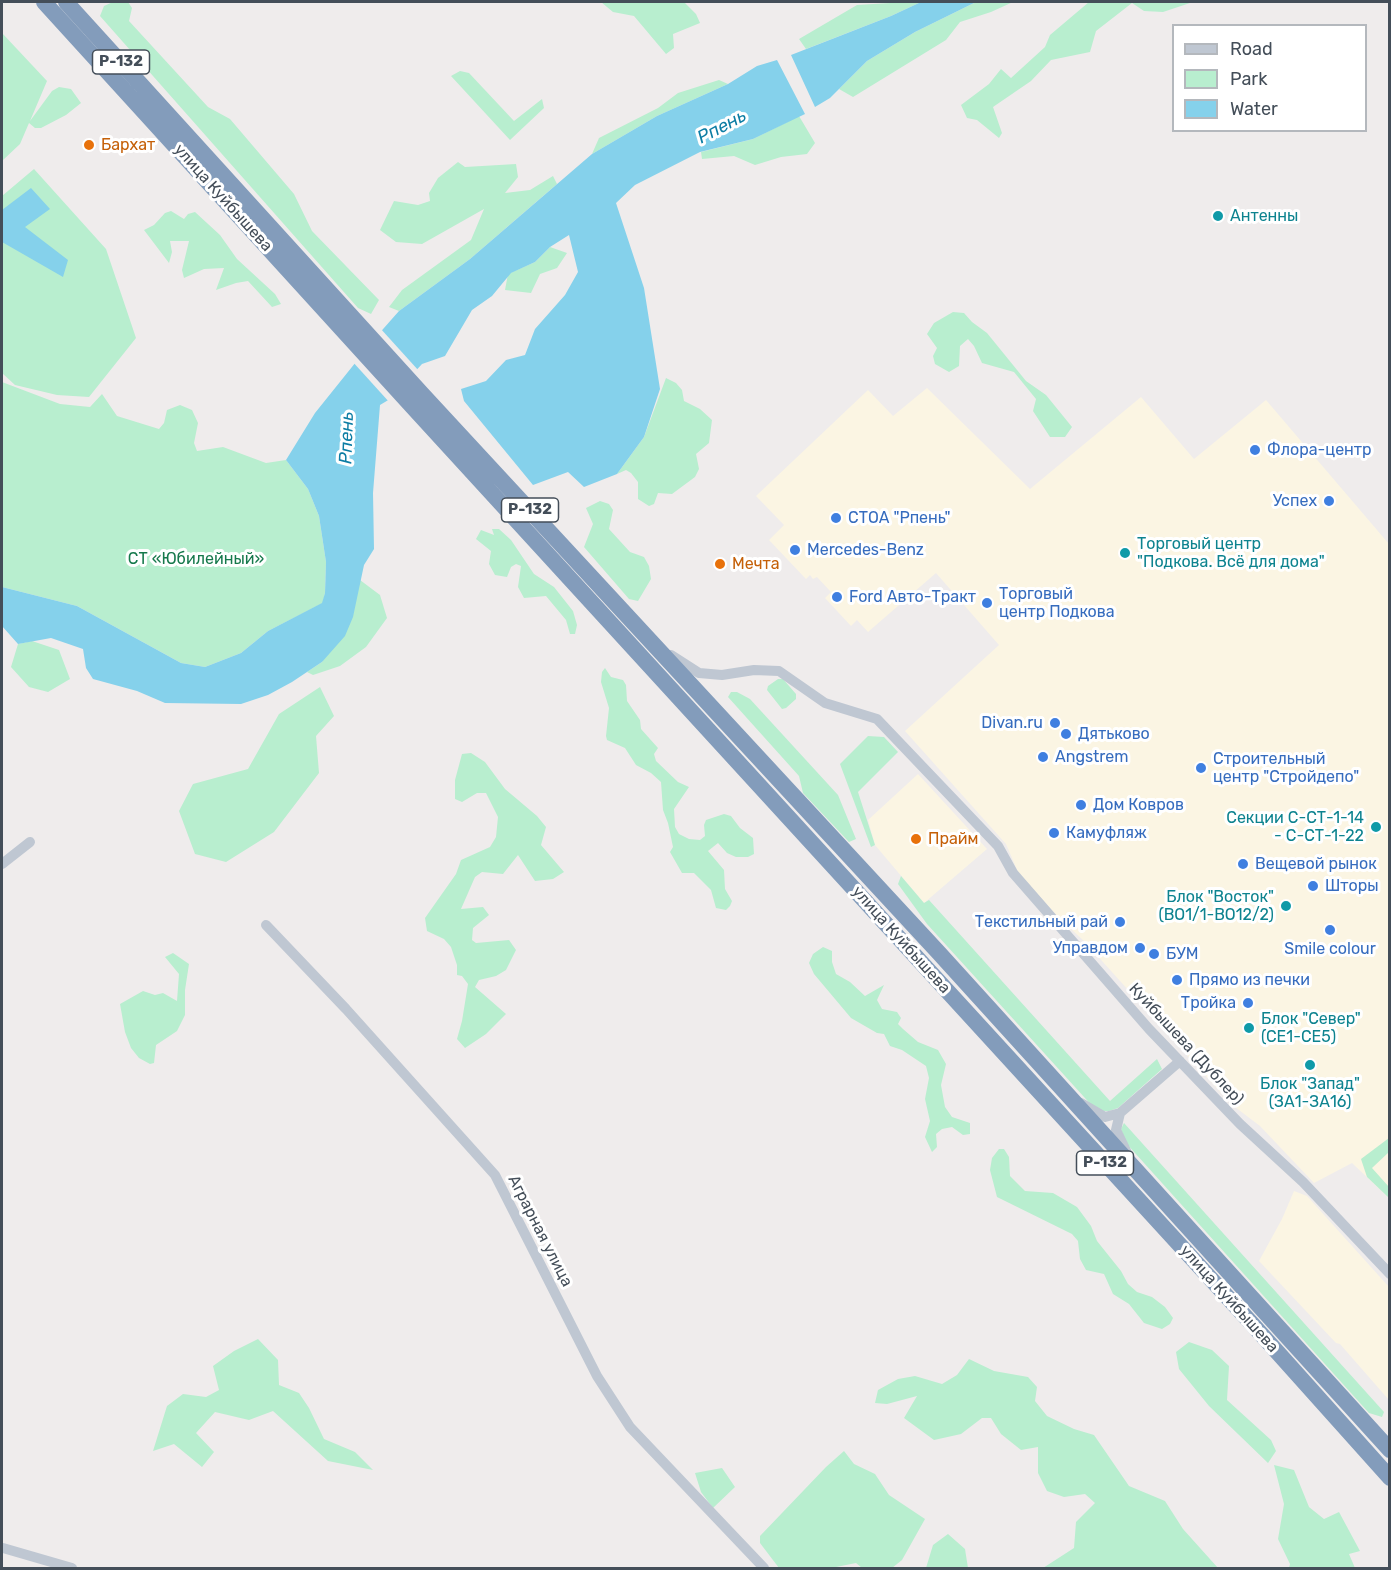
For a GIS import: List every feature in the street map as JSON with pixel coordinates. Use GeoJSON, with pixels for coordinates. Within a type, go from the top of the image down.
{"type":"FeatureCollection","features":[{"type":"Feature","properties":{"kind":"highway","name":"улица Куйбышева"},"geometry":{"type":"LineString","coordinates":[[44,2],[359,335]]}},
{"type":"Feature","properties":{"kind":"highway","name":"улица Куйбышева"},"geometry":{"type":"LineString","coordinates":[[66,2],[359,335]]}},
{"type":"Feature","properties":{"kind":"highway","name":"Р-132"},"geometry":{"type":"LineString","coordinates":[[359,335],[416,399]]}},
{"type":"Feature","properties":{"kind":"highway","name":"улица Куйбышева"},"geometry":{"type":"LineString","coordinates":[[416,399],[638,626],[1389,1450]]}},
{"type":"Feature","properties":{"kind":"highway","name":"улица Куйбышева"},"geometry":{"type":"LineString","coordinates":[[416,399],[1389,1478]]}},
{"type":"Feature","properties":{"kind":"street","name":"Куйбышева (Дублер)"},"geometry":{"type":"LineString","coordinates":[[638,626],[677,660],[699,672],[730,675],[754,670],[779,671],[825,703],[877,719],[998,846],[1012,873],[1180,1061],[1240,1124],[1303,1182],[1389,1274]]}},
{"type":"Feature","properties":{"kind":"street"},"geometry":{"type":"LineString","coordinates":[[2,864],[30,842]]}},
{"type":"Feature","properties":{"kind":"street","name":"Аграрная улица"},"geometry":{"type":"LineString","coordinates":[[266,925],[362,1026],[495,1175],[597,1376],[630,1426],[764,1569]]}},
{"type":"Feature","properties":{"kind":"street"},"geometry":{"type":"LineString","coordinates":[[1046,1075],[1078,1101],[1105,1117],[1120,1113],[1180,1061]]}},
{"type":"Feature","properties":{"kind":"street"},"geometry":{"type":"LineString","coordinates":[[1120,1113],[1116,1130],[1134,1165],[1147,1184]]}},
{"type":"Feature","properties":{"kind":"street"},"geometry":{"type":"LineString","coordinates":[[3,1548],[72,1569]]}},
{"type":"Feature","properties":{"kind":"shaded area"},"geometry":{"type":"Polygon","coordinates":[[[927,388],[1030,489],[1141,397],[1194,459],[1266,400],[1389,544],[1389,1198],[1352,1163],[1314,1183],[1260,1126],[1231,1104],[1084,941],[1059,918],[1018,872],[1006,844],[905,731],[999,645],[936,573],[868,632],[857,620],[851,626],[825,598],[831,592],[817,577],[813,579],[810,575],[806,579],[769,540],[784,525],[756,496],[868,390],[893,416],[927,388]]]}},
{"type":"Feature","properties":{"kind":"shaded area"},"geometry":{"type":"Polygon","coordinates":[[[918,774],[987,849],[924,903],[875,845],[868,820],[918,774]]]}},
{"type":"Feature","properties":{"kind":"shaded area"},"geometry":{"type":"Polygon","coordinates":[[[1294,1191],[1307,1196],[1389,1287],[1389,1400],[1340,1344],[1336,1343],[1259,1261],[1294,1191]]]}},
{"type":"Feature","properties":{"kind":"green space"},"geometry":{"type":"Polygon","coordinates":[[[113,2],[128,2],[132,8],[129,21],[208,107],[230,119],[294,194],[312,231],[379,300],[371,314],[358,308],[100,16],[104,6],[113,2]]]}},
{"type":"Feature","properties":{"kind":"green space"},"geometry":{"type":"Polygon","coordinates":[[[601,2],[684,2],[696,14],[700,23],[673,34],[674,48],[666,54],[634,16],[613,12],[601,2]]]}},
{"type":"Feature","properties":{"kind":"green space"},"geometry":{"type":"Polygon","coordinates":[[[921,2],[806,49],[799,39],[857,5],[921,2]]]}},
{"type":"Feature","properties":{"kind":"green space"},"geometry":{"type":"Polygon","coordinates":[[[976,2],[1013,2],[960,22],[946,40],[853,97],[839,89],[867,61],[915,32],[976,2]]]}},
{"type":"Feature","properties":{"kind":"green space"},"geometry":{"type":"Polygon","coordinates":[[[1089,2],[1193,2],[1163,12],[1144,11],[1132,3],[1096,31],[1090,52],[1051,60],[1031,81],[993,107],[1002,133],[999,138],[977,120],[967,118],[961,105],[989,84],[1001,69],[1011,78],[1045,47],[1050,35],[1089,2]]]}},
{"type":"Feature","properties":{"kind":"green space"},"geometry":{"type":"Polygon","coordinates":[[[2,33],[47,81],[30,121],[52,91],[59,87],[71,89],[81,103],[66,115],[41,128],[35,128],[29,123],[20,144],[2,161],[2,33]]]}},
{"type":"Feature","properties":{"kind":"green space"},"geometry":{"type":"Polygon","coordinates":[[[460,71],[469,73],[514,121],[542,99],[544,108],[510,140],[451,76],[460,71]]]}},
{"type":"Feature","properties":{"kind":"green space"},"geometry":{"type":"Polygon","coordinates":[[[719,80],[728,84],[657,116],[592,154],[599,138],[658,108],[678,93],[719,80]]]}},
{"type":"Feature","properties":{"kind":"green space"},"geometry":{"type":"Polygon","coordinates":[[[799,116],[815,143],[807,154],[781,157],[755,165],[734,156],[702,159],[701,152],[753,139],[799,116]]]}},
{"type":"Feature","properties":{"kind":"green space"},"geometry":{"type":"Polygon","coordinates":[[[458,162],[465,167],[516,164],[518,177],[505,193],[530,190],[553,176],[557,184],[470,259],[399,311],[389,307],[402,290],[471,240],[484,209],[422,244],[396,242],[380,230],[394,201],[418,205],[430,201],[429,193],[438,178],[458,162]]]}},
{"type":"Feature","properties":{"kind":"green space"},"geometry":{"type":"Polygon","coordinates":[[[34,169],[106,249],[136,338],[89,397],[57,395],[15,385],[2,373],[2,196],[34,169]]]}},
{"type":"Feature","properties":{"kind":"green space"},"geometry":{"type":"Polygon","coordinates":[[[171,211],[184,219],[188,214],[195,212],[220,235],[237,259],[275,294],[281,304],[272,307],[248,281],[216,290],[224,268],[204,269],[184,278],[182,270],[189,241],[170,241],[172,252],[169,263],[144,230],[154,225],[165,213],[171,211]]]}},
{"type":"Feature","properties":{"kind":"green space"},"geometry":{"type":"Polygon","coordinates":[[[550,247],[567,253],[557,268],[540,274],[531,293],[505,290],[508,274],[535,262],[550,247]]]}},
{"type":"Feature","properties":{"kind":"green space"},"geometry":{"type":"Polygon","coordinates":[[[953,312],[964,313],[987,333],[1026,381],[1046,395],[1072,427],[1065,437],[1050,437],[1033,411],[1036,399],[1014,372],[982,363],[968,339],[960,346],[959,366],[949,372],[935,364],[933,356],[937,348],[927,334],[934,323],[953,312]]]}},
{"type":"Feature","properties":{"kind":"green space"},"geometry":{"type":"Polygon","coordinates":[[[666,378],[676,383],[682,390],[684,401],[700,409],[712,420],[709,443],[696,454],[699,469],[695,477],[672,494],[658,493],[654,504],[649,506],[638,499],[638,482],[631,473],[626,470],[617,474],[644,437],[666,378]]]}},
{"type":"Feature","properties":{"kind":"green space","name":"СТ «Юбилейный»"},"geometry":{"type":"Polygon","coordinates":[[[2,382],[60,404],[90,407],[102,394],[117,416],[159,429],[164,423],[167,410],[180,405],[192,410],[198,423],[194,443],[197,451],[223,447],[266,463],[286,460],[308,489],[319,516],[326,562],[323,603],[268,631],[241,653],[205,667],[181,663],[77,606],[2,587],[2,382]]]}},
{"type":"Feature","properties":{"kind":"green space"},"geometry":{"type":"Polygon","coordinates":[[[600,501],[609,504],[613,510],[609,529],[630,552],[644,557],[649,566],[651,579],[638,601],[629,599],[584,547],[593,524],[586,508],[600,501]]]}},
{"type":"Feature","properties":{"kind":"green space"},"geometry":{"type":"Polygon","coordinates":[[[492,529],[499,529],[511,540],[534,574],[554,587],[573,611],[577,625],[575,634],[570,634],[566,620],[546,596],[524,598],[518,587],[521,566],[516,564],[511,567],[507,577],[495,575],[489,564],[491,551],[476,539],[481,530],[494,535],[492,529]]]}},
{"type":"Feature","properties":{"kind":"green space"},"geometry":{"type":"Polygon","coordinates":[[[360,580],[380,595],[387,618],[366,647],[340,666],[313,675],[307,672],[322,662],[358,589],[360,580]]]}},
{"type":"Feature","properties":{"kind":"green space"},"geometry":{"type":"Polygon","coordinates":[[[32,641],[59,650],[70,679],[48,692],[29,687],[11,667],[18,644],[32,641]]]}},
{"type":"Feature","properties":{"kind":"green space"},"geometry":{"type":"Polygon","coordinates":[[[605,668],[611,677],[623,680],[626,685],[627,701],[640,720],[641,729],[658,748],[654,754],[656,761],[678,782],[689,787],[674,809],[675,827],[679,834],[689,839],[700,840],[705,836],[706,820],[724,814],[731,816],[740,828],[753,838],[754,854],[748,857],[736,857],[727,853],[718,843],[708,851],[724,870],[725,889],[732,901],[726,910],[716,908],[711,890],[694,873],[682,873],[670,852],[673,847],[663,810],[661,782],[651,773],[636,765],[625,748],[607,740],[609,708],[601,682],[605,668]]]}},
{"type":"Feature","properties":{"kind":"green space"},"geometry":{"type":"Polygon","coordinates":[[[778,679],[783,679],[796,694],[796,699],[782,709],[767,690],[768,686],[778,679]]]}},
{"type":"Feature","properties":{"kind":"green space"},"geometry":{"type":"Polygon","coordinates":[[[320,687],[334,716],[316,736],[319,773],[274,832],[226,862],[195,854],[179,811],[193,784],[248,769],[279,714],[320,687]]]}},
{"type":"Feature","properties":{"kind":"green space"},"geometry":{"type":"Polygon","coordinates":[[[731,692],[737,692],[750,699],[838,795],[856,839],[849,842],[803,793],[799,776],[728,697],[731,692]]]}},
{"type":"Feature","properties":{"kind":"green space"},"geometry":{"type":"Polygon","coordinates":[[[868,736],[884,737],[898,752],[858,792],[875,845],[871,847],[840,764],[868,736]]]}},
{"type":"Feature","properties":{"kind":"green space"},"geometry":{"type":"Polygon","coordinates":[[[471,753],[485,762],[505,789],[537,816],[546,827],[541,845],[564,872],[553,879],[535,881],[518,855],[503,874],[482,872],[475,877],[461,909],[483,907],[489,915],[473,928],[472,940],[476,943],[509,940],[516,950],[506,970],[496,976],[479,980],[475,987],[506,1014],[486,1034],[465,1048],[457,1039],[468,984],[462,976],[457,975],[457,965],[451,947],[444,939],[427,931],[425,918],[456,874],[461,860],[490,847],[496,837],[498,817],[486,793],[477,793],[462,802],[455,799],[455,780],[462,754],[471,753]]]}},
{"type":"Feature","properties":{"kind":"green space"},"geometry":{"type":"Polygon","coordinates":[[[901,876],[924,903],[929,900],[1110,1101],[1157,1059],[1162,1069],[1118,1108],[1100,1111],[1094,1108],[927,924],[898,884],[901,876]]]}},
{"type":"Feature","properties":{"kind":"green space"},"geometry":{"type":"Polygon","coordinates":[[[823,947],[832,951],[832,962],[836,974],[850,982],[865,996],[884,985],[877,1000],[882,1009],[897,1012],[901,1018],[898,1024],[903,1029],[918,1042],[938,1050],[946,1064],[941,1085],[945,1107],[952,1117],[970,1123],[970,1134],[963,1135],[952,1127],[942,1129],[936,1134],[937,1147],[932,1152],[925,1137],[930,1121],[925,1099],[929,1078],[926,1066],[902,1050],[890,1046],[884,1034],[877,1033],[851,1018],[814,974],[809,963],[813,954],[823,947]]]}},
{"type":"Feature","properties":{"kind":"green space"},"geometry":{"type":"Polygon","coordinates":[[[173,953],[189,964],[185,990],[185,1015],[177,1031],[156,1045],[154,1063],[150,1064],[139,1058],[131,1048],[125,1032],[120,1004],[143,991],[155,995],[163,993],[177,1001],[179,974],[165,957],[173,953]]]}},
{"type":"Feature","properties":{"kind":"green space"},"geometry":{"type":"Polygon","coordinates":[[[1124,1123],[1384,1412],[1382,1417],[1369,1413],[1126,1143],[1121,1129],[1124,1123]]]}},
{"type":"Feature","properties":{"kind":"green space"},"geometry":{"type":"Polygon","coordinates":[[[1389,1138],[1389,1152],[1372,1168],[1389,1187],[1389,1198],[1367,1177],[1361,1159],[1389,1138]]]}},
{"type":"Feature","properties":{"kind":"green space"},"geometry":{"type":"Polygon","coordinates":[[[999,1149],[1004,1149],[1009,1157],[1010,1176],[1025,1191],[1053,1193],[1077,1207],[1091,1226],[1097,1241],[1121,1271],[1128,1284],[1137,1292],[1152,1297],[1165,1307],[1173,1318],[1170,1324],[1162,1329],[1144,1323],[1129,1304],[1113,1294],[1104,1274],[1086,1270],[1080,1259],[1078,1241],[1072,1234],[997,1197],[990,1170],[992,1158],[999,1149]]]}},
{"type":"Feature","properties":{"kind":"green space"},"geometry":{"type":"Polygon","coordinates":[[[258,1339],[278,1360],[279,1385],[299,1393],[324,1439],[355,1452],[373,1470],[328,1461],[273,1411],[249,1420],[215,1412],[196,1433],[214,1452],[202,1467],[174,1444],[153,1451],[167,1406],[183,1394],[206,1397],[219,1390],[213,1366],[234,1351],[258,1339]]]}},
{"type":"Feature","properties":{"kind":"green space"},"geometry":{"type":"Polygon","coordinates":[[[1189,1342],[1212,1350],[1229,1366],[1227,1400],[1271,1440],[1276,1451],[1268,1463],[1209,1406],[1179,1369],[1176,1352],[1189,1342]]]}},
{"type":"Feature","properties":{"kind":"green space"},"geometry":{"type":"Polygon","coordinates":[[[969,1359],[994,1371],[1028,1377],[1037,1387],[1035,1401],[1047,1416],[1074,1429],[1094,1435],[1129,1486],[1165,1501],[1183,1529],[1218,1568],[1043,1568],[1074,1548],[1076,1522],[1095,1503],[1085,1494],[1064,1497],[1047,1491],[1038,1473],[1038,1447],[1021,1450],[1001,1434],[991,1418],[982,1418],[961,1434],[934,1440],[904,1418],[917,1396],[887,1404],[875,1403],[878,1390],[898,1379],[915,1376],[942,1384],[957,1375],[969,1359]]]}},
{"type":"Feature","properties":{"kind":"green space"},"geometry":{"type":"Polygon","coordinates":[[[844,1451],[854,1464],[875,1474],[889,1495],[925,1519],[902,1560],[892,1568],[862,1568],[856,1563],[831,1568],[779,1568],[760,1543],[760,1536],[844,1451]]]}},
{"type":"Feature","properties":{"kind":"green space"},"geometry":{"type":"Polygon","coordinates":[[[1274,1465],[1294,1470],[1309,1507],[1324,1519],[1339,1512],[1360,1551],[1349,1554],[1355,1568],[1289,1568],[1290,1564],[1278,1539],[1284,1504],[1274,1465]]]}},
{"type":"Feature","properties":{"kind":"green space"},"geometry":{"type":"Polygon","coordinates":[[[722,1468],[735,1487],[713,1508],[701,1492],[695,1473],[722,1468]]]}},
{"type":"Feature","properties":{"kind":"green space"},"geometry":{"type":"Polygon","coordinates":[[[948,1534],[965,1549],[968,1568],[926,1568],[933,1545],[948,1534]]]}},
{"type":"Feature","properties":{"kind":"water"},"geometry":{"type":"Polygon","coordinates":[[[921,2],[976,2],[915,32],[867,61],[830,98],[815,107],[791,55],[921,2]]]}},
{"type":"Feature","properties":{"kind":"water","name":"Рпень"},"geometry":{"type":"Polygon","coordinates":[[[777,60],[805,114],[753,139],[700,152],[635,185],[616,203],[644,288],[660,389],[644,437],[617,474],[584,487],[568,472],[533,485],[464,401],[461,389],[486,381],[506,360],[525,355],[535,329],[565,295],[578,272],[569,235],[550,247],[535,262],[511,273],[492,296],[472,310],[445,356],[422,364],[390,399],[380,405],[373,493],[374,549],[364,565],[353,617],[345,636],[322,662],[268,695],[241,704],[165,703],[137,691],[93,679],[86,668],[83,649],[51,638],[18,644],[2,626],[2,587],[77,606],[181,663],[205,667],[241,653],[268,631],[322,603],[325,593],[326,562],[319,516],[308,489],[286,460],[315,413],[376,337],[399,311],[470,259],[592,154],[657,116],[728,84],[757,66],[777,60]]]}},
{"type":"Feature","properties":{"kind":"water"},"geometry":{"type":"Polygon","coordinates":[[[31,188],[50,209],[25,227],[68,260],[63,277],[2,242],[2,210],[31,188]]]}},
{"type":"Feature","properties":{"kind":"pier"},"geometry":{"type":"Polygon","coordinates":[[[380,328],[419,371],[390,403],[352,361],[380,328]]]}},
{"type":"Feature","properties":{"kind":"place","name":"Бархат"},"geometry":{"type":"Point","coordinates":[89,145]}},
{"type":"Feature","properties":{"kind":"place","name":"Антенны"},"geometry":{"type":"Point","coordinates":[1218,216]}},
{"type":"Feature","properties":{"kind":"place","name":"Флора-центр"},"geometry":{"type":"Point","coordinates":[1255,450]}},
{"type":"Feature","properties":{"kind":"place","name":"Успех"},"geometry":{"type":"Point","coordinates":[1329,501]}},
{"type":"Feature","properties":{"kind":"place","name":"СТОА \"Рпень\""},"geometry":{"type":"Point","coordinates":[836,518]}},
{"type":"Feature","properties":{"kind":"place","name":"Mercedes-Benz"},"geometry":{"type":"Point","coordinates":[795,550]}},
{"type":"Feature","properties":{"kind":"place","name":"Торговый центр \"Подкова. Всё для дома\""},"geometry":{"type":"Point","coordinates":[1125,553]}},
{"type":"Feature","properties":{"kind":"place","name":"Мечта"},"geometry":{"type":"Point","coordinates":[720,564]}},
{"type":"Feature","properties":{"kind":"place","name":"Ford Авто-Тракт"},"geometry":{"type":"Point","coordinates":[837,597]}},
{"type":"Feature","properties":{"kind":"place","name":"Торговый центр Подкова"},"geometry":{"type":"Point","coordinates":[987,603]}},
{"type":"Feature","properties":{"kind":"place","name":"Divan.ru"},"geometry":{"type":"Point","coordinates":[1055,723]}},
{"type":"Feature","properties":{"kind":"place","name":"Дятьково"},"geometry":{"type":"Point","coordinates":[1066,734]}},
{"type":"Feature","properties":{"kind":"place","name":"Angstrem"},"geometry":{"type":"Point","coordinates":[1043,757]}},
{"type":"Feature","properties":{"kind":"place","name":"Строительный центр \"Стройдепо\""},"geometry":{"type":"Point","coordinates":[1201,768]}},
{"type":"Feature","properties":{"kind":"place","name":"Дом Ковров"},"geometry":{"type":"Point","coordinates":[1081,805]}},
{"type":"Feature","properties":{"kind":"place","name":"Секции С-СТ-1-14 - С-СТ-1-22"},"geometry":{"type":"Point","coordinates":[1376,827]}},
{"type":"Feature","properties":{"kind":"place","name":"Камуфляж"},"geometry":{"type":"Point","coordinates":[1054,833]}},
{"type":"Feature","properties":{"kind":"place","name":"Прайм"},"geometry":{"type":"Point","coordinates":[916,839]}},
{"type":"Feature","properties":{"kind":"place","name":"Вещевой рынок"},"geometry":{"type":"Point","coordinates":[1243,864]}},
{"type":"Feature","properties":{"kind":"place","name":"Шторы"},"geometry":{"type":"Point","coordinates":[1313,886]}},
{"type":"Feature","properties":{"kind":"place","name":"Блок \"Восток\" (ВО1/1-ВО12/2)"},"geometry":{"type":"Point","coordinates":[1286,906]}},
{"type":"Feature","properties":{"kind":"place","name":"Текстильный рай"},"geometry":{"type":"Point","coordinates":[1120,922]}},
{"type":"Feature","properties":{"kind":"place","name":"Smile colour"},"geometry":{"type":"Point","coordinates":[1330,930]}},
{"type":"Feature","properties":{"kind":"place","name":"Управдом"},"geometry":{"type":"Point","coordinates":[1140,948]}},
{"type":"Feature","properties":{"kind":"place","name":"БУМ"},"geometry":{"type":"Point","coordinates":[1154,954]}},
{"type":"Feature","properties":{"kind":"place","name":"Прямо из печки"},"geometry":{"type":"Point","coordinates":[1177,980]}},
{"type":"Feature","properties":{"kind":"place","name":"Тройка"},"geometry":{"type":"Point","coordinates":[1248,1003]}},
{"type":"Feature","properties":{"kind":"place","name":"Блок \"Север\" (СЕ1-СЕ5)"},"geometry":{"type":"Point","coordinates":[1249,1028]}},
{"type":"Feature","properties":{"kind":"place","name":"Блок \"Запад\" (ЗА1-ЗА16)"},"geometry":{"type":"Point","coordinates":[1310,1065]}}]}
